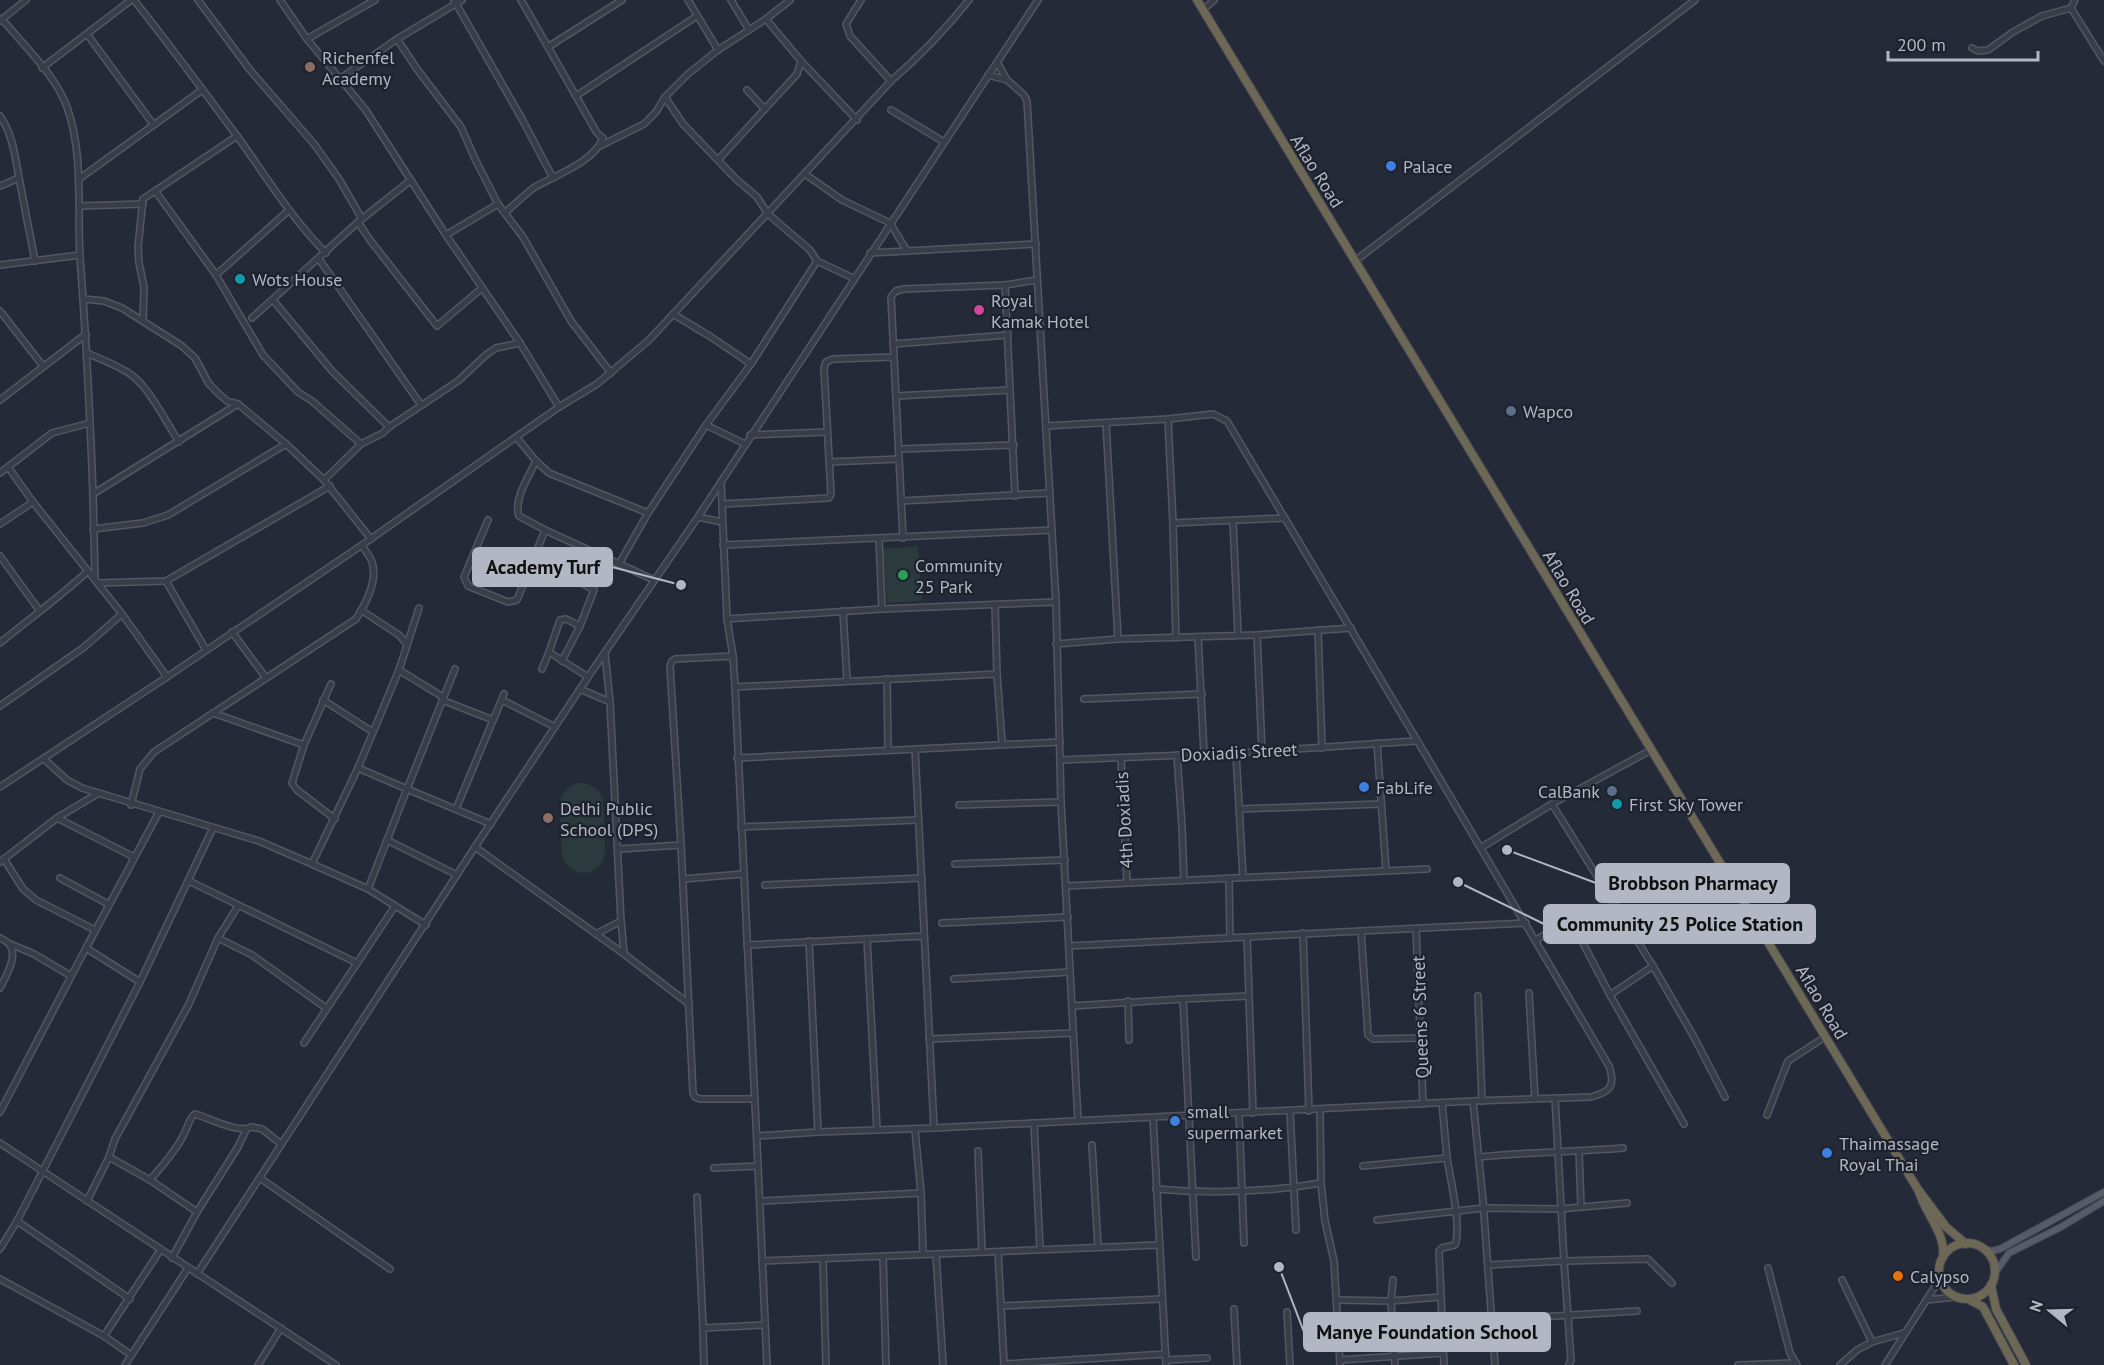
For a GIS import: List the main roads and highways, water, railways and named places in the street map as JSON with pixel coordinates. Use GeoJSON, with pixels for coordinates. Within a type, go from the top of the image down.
{"type":"FeatureCollection","features":[{"type":"Feature","properties":{"kind":"highway","name":"Aflao Road"},"geometry":{"type":"LineString","coordinates":[[1197,0],[1917,1188],[1946,1227],[1966,1244]]}},
{"type":"Feature","properties":{"kind":"highway","name":"Aflao Road"},"geometry":{"type":"LineString","coordinates":[[1917,1188],[1923,1205],[1940,1236],[1944,1251],[1943,1257]]}},
{"type":"Feature","properties":{"kind":"highway"},"geometry":{"type":"LineString","coordinates":[[2014,1365],[1983,1307],[1968,1299],[1955,1297],[1944,1288],[1939,1275],[1940,1266],[1943,1257],[1953,1248],[1966,1244],[1975,1245],[1983,1249],[1992,1259],[1995,1273],[1991,1286],[1996,1309],[2026,1365]]}},
{"type":"Feature","properties":{"kind":"highway"},"geometry":{"type":"LineString","coordinates":[[1968,1299],[1981,1295],[1991,1286]]}},
{"type":"Feature","properties":{"kind":"main road"},"geometry":{"type":"LineString","coordinates":[[1983,1249],[1992,1251],[2000,1249],[2104,1192]]}},
{"type":"Feature","properties":{"kind":"main road"},"geometry":{"type":"LineString","coordinates":[[1995,1273],[2009,1253],[2061,1227],[2104,1201]]}},
{"type":"Feature","properties":{"kind":"place","name":"Richenfel Academy"},"geometry":{"type":"Point","coordinates":[310,67]}},
{"type":"Feature","properties":{"kind":"place","name":"Palace"},"geometry":{"type":"Point","coordinates":[1391,166]}},
{"type":"Feature","properties":{"kind":"place","name":"Wots House"},"geometry":{"type":"Point","coordinates":[240,279]}},
{"type":"Feature","properties":{"kind":"place","name":"Royal Kamak Hotel"},"geometry":{"type":"Point","coordinates":[979,310]}},
{"type":"Feature","properties":{"kind":"place","name":"Wapco"},"geometry":{"type":"Point","coordinates":[1511,411]}},
{"type":"Feature","properties":{"kind":"place","name":"Community 25 Park"},"geometry":{"type":"Point","coordinates":[903,575]}},
{"type":"Feature","properties":{"kind":"place","name":"Academy Turf"},"geometry":{"type":"Point","coordinates":[681,585]}},
{"type":"Feature","properties":{"kind":"place","name":"FabLife"},"geometry":{"type":"Point","coordinates":[1364,787]}},
{"type":"Feature","properties":{"kind":"place","name":"CalBank"},"geometry":{"type":"Point","coordinates":[1612,791]}},
{"type":"Feature","properties":{"kind":"place","name":"First Sky Tower"},"geometry":{"type":"Point","coordinates":[1617,804]}},
{"type":"Feature","properties":{"kind":"place","name":"Delhi Public School (DPS)"},"geometry":{"type":"Point","coordinates":[548,818]}},
{"type":"Feature","properties":{"kind":"place","name":"Brobbson Pharmacy"},"geometry":{"type":"Point","coordinates":[1507,850]}},
{"type":"Feature","properties":{"kind":"place","name":"Community 25 Police Station"},"geometry":{"type":"Point","coordinates":[1458,882]}},
{"type":"Feature","properties":{"kind":"place","name":"small supermarket"},"geometry":{"type":"Point","coordinates":[1175,1121]}},
{"type":"Feature","properties":{"kind":"place","name":"Thaimassage Royal Thai"},"geometry":{"type":"Point","coordinates":[1827,1153]}},
{"type":"Feature","properties":{"kind":"place","name":"Manye Foundation School"},"geometry":{"type":"Point","coordinates":[1279,1267]}},
{"type":"Feature","properties":{"kind":"place","name":"Calypso"},"geometry":{"type":"Point","coordinates":[1898,1276]}}]}
